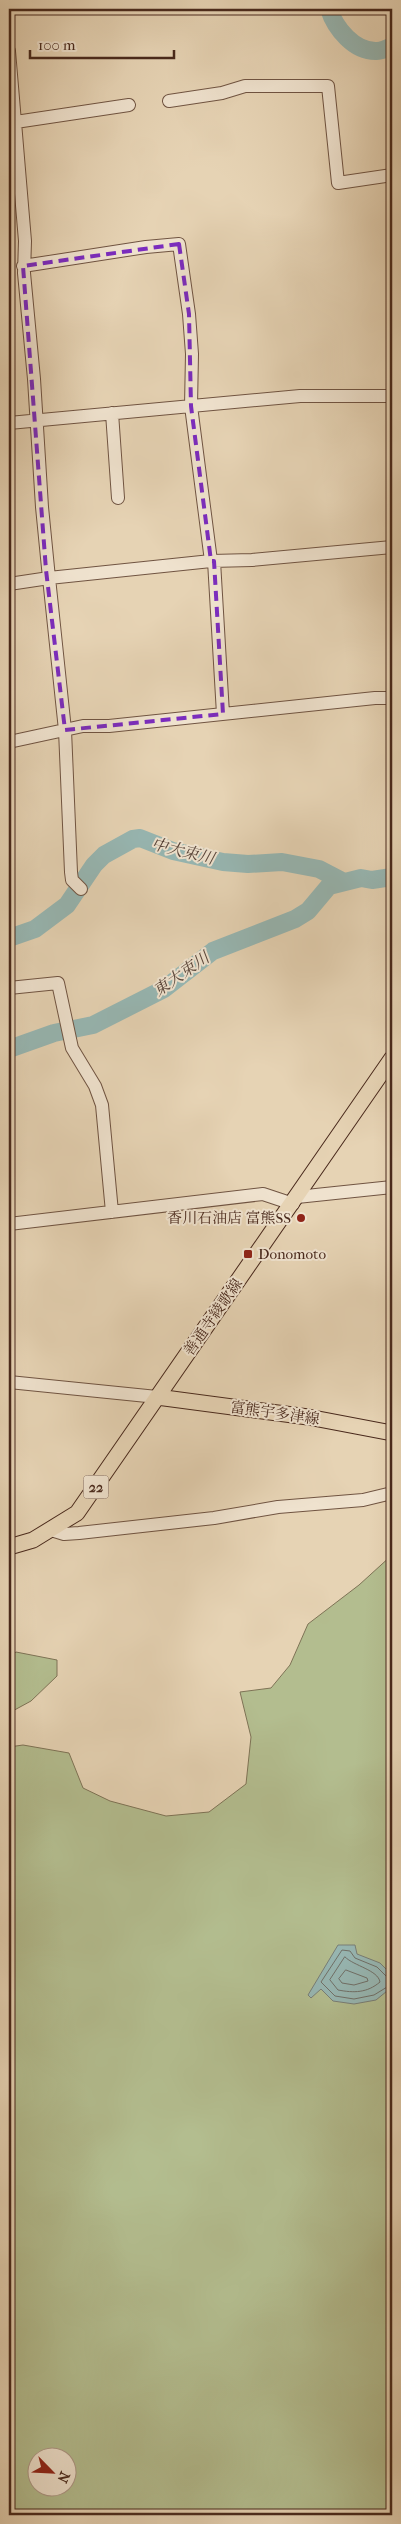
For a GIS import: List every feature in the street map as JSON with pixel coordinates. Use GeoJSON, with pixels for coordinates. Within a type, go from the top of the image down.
{"type":"FeatureCollection","features":[{"type":"Feature","properties":{"kind":"main road","name":"善通寺綾歌線"},"geometry":{"type":"LineString","coordinates":[[9,1546],[33,1540],[77,1512],[392,1058]]}},
{"type":"Feature","properties":{"kind":"main road","name":"富熊宇多津線"},"geometry":{"type":"LineString","coordinates":[[157,1397],[308,1417],[392,1433]]}},
{"type":"Feature","properties":{"kind":"street"},"geometry":{"type":"LineString","coordinates":[[9,51],[12,123],[25,241],[24,266],[46,570],[50,581],[65,730],[70,872],[79,888]]}},
{"type":"Feature","properties":{"kind":"street"},"geometry":{"type":"LineString","coordinates":[[169,101],[222,93],[245,86],[328,86],[338,183],[392,175]]}},
{"type":"Feature","properties":{"kind":"street"},"geometry":{"type":"LineString","coordinates":[[12,123],[129,104]]}},
{"type":"Feature","properties":{"kind":"street"},"geometry":{"type":"LineString","coordinates":[[24,266],[179,244],[189,314],[192,354],[191,406],[214,563],[223,714]]}},
{"type":"Feature","properties":{"kind":"street"},"geometry":{"type":"LineString","coordinates":[[9,423],[300,396],[392,396]]}},
{"type":"Feature","properties":{"kind":"street"},"geometry":{"type":"LineString","coordinates":[[112,414],[110,465],[118,498]]}},
{"type":"Feature","properties":{"kind":"street"},"geometry":{"type":"LineString","coordinates":[[9,584],[392,547]]}},
{"type":"Feature","properties":{"kind":"street"},"geometry":{"type":"LineString","coordinates":[[9,742],[65,730],[375,698],[392,698]]}},
{"type":"Feature","properties":{"kind":"street"},"geometry":{"type":"LineString","coordinates":[[9,988],[58,983],[72,1048],[95,1086],[102,1106],[112,1212]]}},
{"type":"Feature","properties":{"kind":"street"},"geometry":{"type":"LineString","coordinates":[[9,1224],[263,1194],[295,1200],[392,1187]]}},
{"type":"Feature","properties":{"kind":"street"},"geometry":{"type":"LineString","coordinates":[[9,1382],[157,1397]]}},
{"type":"Feature","properties":{"kind":"street"},"geometry":{"type":"LineString","coordinates":[[51,1530],[64,1534],[79,1533],[214,1518],[278,1507],[363,1500],[392,1493]]}},
{"type":"Feature","properties":{"kind":"highlighted area"},"geometry":{"type":"Polygon","coordinates":[[[179,244],[189,314],[191,406],[211,561],[214,561],[223,714],[65,730],[46,570],[23,266],[179,244]]]}},
{"type":"Feature","properties":{"kind":"green space"},"geometry":{"type":"Polygon","coordinates":[[[392,1555],[392,2515],[9,2515],[9,1747],[23,1745],[69,1753],[83,1788],[110,1801],[166,1816],[209,1812],[246,1784],[251,1737],[240,1692],[271,1688],[290,1665],[308,1624],[359,1585],[392,1555]]]}},
{"type":"Feature","properties":{"kind":"green space"},"geometry":{"type":"Polygon","coordinates":[[[16,1652],[57,1660],[57,1676],[31,1701],[9,1713],[9,1657],[16,1652]]]}},
{"type":"Feature","properties":{"kind":"water"},"geometry":{"type":"Polygon","coordinates":[[[338,1945],[355,1945],[357,1954],[380,1963],[392,1975],[392,1987],[376,2000],[354,2004],[333,2001],[321,1989],[311,1998],[308,1995],[338,1945]]]}},
{"type":"Feature","properties":{"kind":"waterway"},"geometry":{"type":"LineString","coordinates":[[329,9],[341,31],[361,48],[377,51],[392,46]]}},
{"type":"Feature","properties":{"kind":"waterway","name":"中大束川"},"geometry":{"type":"LineString","coordinates":[[9,938],[35,929],[67,905],[94,865],[104,855],[133,839],[140,838],[173,851],[223,862],[248,864],[282,862],[319,869],[342,881]]}},
{"type":"Feature","properties":{"kind":"waterway","name":"東大束川"},"geometry":{"type":"LineString","coordinates":[[9,1049],[54,1033],[93,1025],[164,989],[213,951],[295,919],[308,911],[329,886],[361,878],[372,880],[392,877]]}},
{"type":"Feature","properties":{"kind":"place","name":"香川石油店 富熊SS"},"geometry":{"type":"Point","coordinates":[301,1218]}},
{"type":"Feature","properties":{"kind":"place","name":"Donomoto"},"geometry":{"type":"Point","coordinates":[248,1254]}}]}
